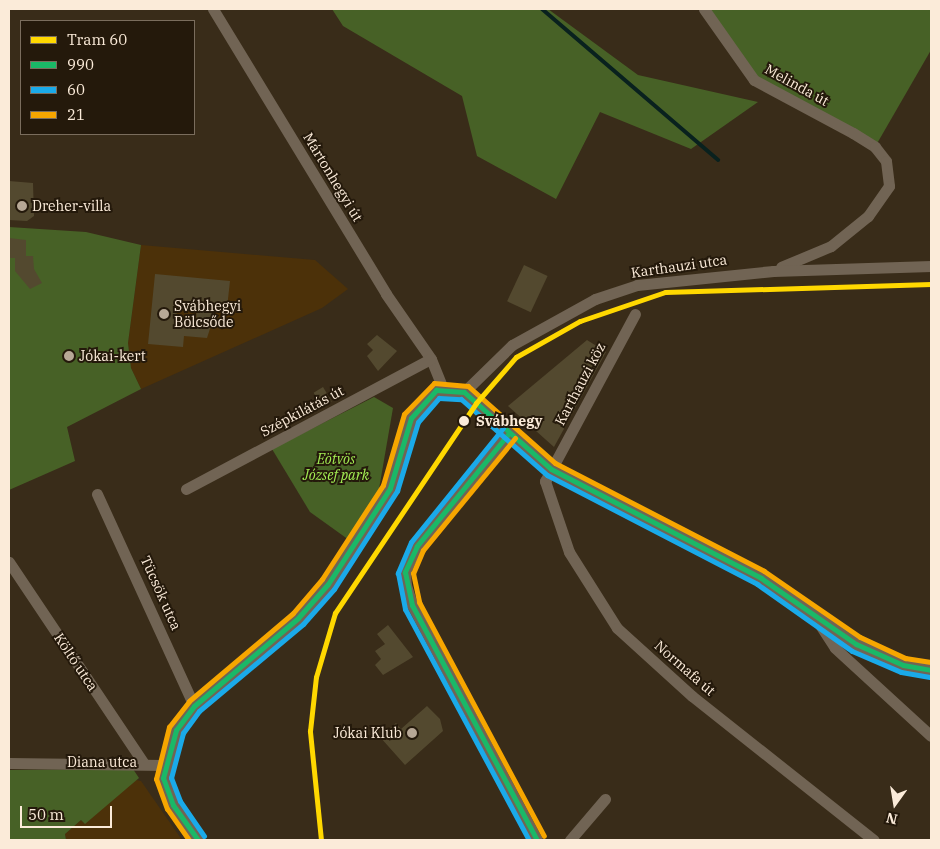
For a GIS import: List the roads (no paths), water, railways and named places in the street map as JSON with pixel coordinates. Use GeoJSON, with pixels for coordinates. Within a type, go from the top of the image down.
{"type":"FeatureCollection","features":[{"type":"Feature","properties":{"kind":"street","name":"Mártonhegyi út"},"geometry":{"type":"LineString","coordinates":[[213,9],[386,294],[431,359],[443,388]]}},
{"type":"Feature","properties":{"kind":"street","name":"Melinda út"},"geometry":{"type":"LineString","coordinates":[[704,9],[754,80],[875,147],[890,174],[889,186],[878,206],[831,246],[773,271]]}},
{"type":"Feature","properties":{"kind":"street","name":"Karthauzi utca"},"geometry":{"type":"LineString","coordinates":[[464,392],[512,345],[595,299],[637,285],[773,271],[931,266]]}},
{"type":"Feature","properties":{"kind":"street","name":"Karthauzi köz"},"geometry":{"type":"LineString","coordinates":[[552,469],[635,314]]}},
{"type":"Feature","properties":{"kind":"street","name":"Szépkilátás út"},"geometry":{"type":"LineString","coordinates":[[186,489],[431,359]]}},
{"type":"Feature","properties":{"kind":"street"},"geometry":{"type":"LineString","coordinates":[[198,840],[167,792],[163,765],[176,730],[194,706],[318,597],[390,488],[418,406],[443,388],[464,392],[552,469],[725,558],[882,657],[931,670]]}},
{"type":"Feature","properties":{"kind":"street"},"geometry":{"type":"LineString","coordinates":[[509,433],[417,546],[406,572],[406,584],[412,605],[537,840]]}},
{"type":"Feature","properties":{"kind":"street","name":"Normafa út"},"geometry":{"type":"LineString","coordinates":[[552,469],[545,484],[559,528],[617,628],[692,696],[874,840]]}},
{"type":"Feature","properties":{"kind":"street","name":"Tücsök utca"},"geometry":{"type":"LineString","coordinates":[[97,494],[194,706]]}},
{"type":"Feature","properties":{"kind":"street","name":"Költő utca"},"geometry":{"type":"LineString","coordinates":[[9,562],[143,762]]}},
{"type":"Feature","properties":{"kind":"street"},"geometry":{"type":"LineString","coordinates":[[813,614],[835,648],[931,736]]}},
{"type":"Feature","properties":{"kind":"street","name":"Diana utca"},"geometry":{"type":"LineString","coordinates":[[9,763],[143,762],[163,765]]}},
{"type":"Feature","properties":{"kind":"street"},"geometry":{"type":"LineString","coordinates":[[570,840],[604,799]]}},
{"type":"Feature","properties":{"kind":"waterway"},"geometry":{"type":"LineString","coordinates":[[542,9],[718,160]]}},
{"type":"Feature","properties":{"kind":"tram line","name":"60"},"geometry":{"type":"LineString","coordinates":[[321,840],[310,731],[316,677],[335,613],[476,403],[516,357],[580,321],[665,292],[931,284]]}},
{"type":"Feature","properties":{"kind":"place","name":"Dreher-villa"},"geometry":{"type":"Point","coordinates":[22,206]}},
{"type":"Feature","properties":{"kind":"place","name":"Svábhegyi Bölcsőde"},"geometry":{"type":"Point","coordinates":[164,314]}},
{"type":"Feature","properties":{"kind":"place","name":"Jókai-kert"},"geometry":{"type":"Point","coordinates":[69,356]}},
{"type":"Feature","properties":{"kind":"place","name":"Svábhegy"},"geometry":{"type":"Point","coordinates":[464,421]}},
{"type":"Feature","properties":{"kind":"place","name":"Jókai Klub"},"geometry":{"type":"Point","coordinates":[412,733]}},
{"type":"Feature","properties":{"kind":"park label","name":"Eötvös József park"},"geometry":{"type":"Point","coordinates":[336,468]}}]}
